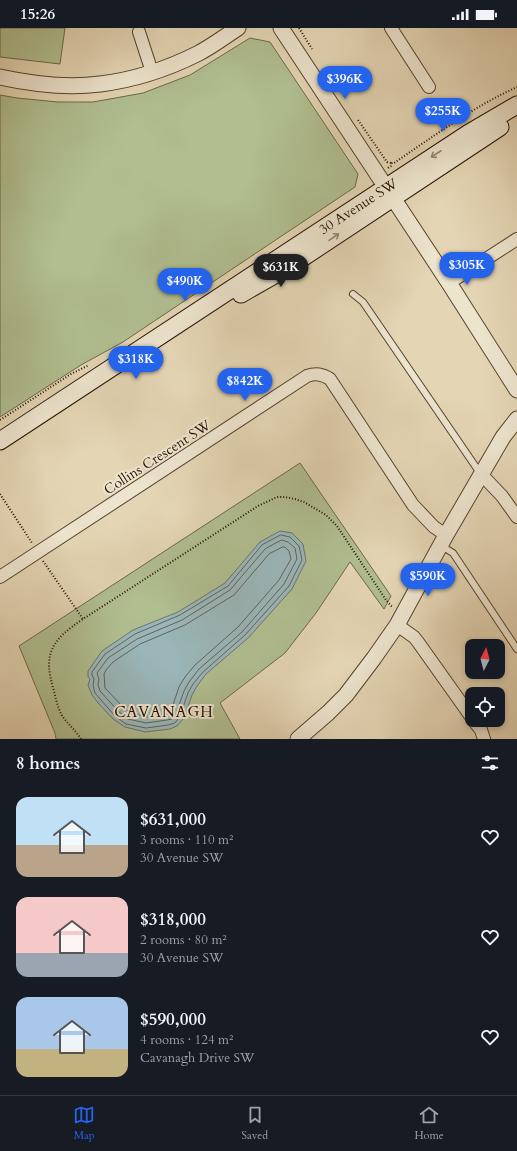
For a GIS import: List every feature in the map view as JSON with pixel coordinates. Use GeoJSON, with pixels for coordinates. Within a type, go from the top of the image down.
{"type":"FeatureCollection","features":[{"type":"Feature","properties":{"kind":"main road","name":"30 Avenue SW"},"geometry":{"type":"LineString","coordinates":[[0,452],[228,302],[290,266],[469,133],[517,105]]}},
{"type":"Feature","properties":{"kind":"main road","name":"30 Avenue SW"},"geometry":{"type":"LineString","coordinates":[[0,441],[389,193],[517,117]]}},
{"type":"Feature","properties":{"kind":"street"},"geometry":{"type":"LineString","coordinates":[[0,77],[45,84],[74,86],[100,84],[127,79],[152,72],[198,54],[238,28]]}},
{"type":"Feature","properties":{"kind":"street"},"geometry":{"type":"LineString","coordinates":[[281,28],[517,390]]}},
{"type":"Feature","properties":{"kind":"street"},"geometry":{"type":"LineString","coordinates":[[391,28],[429,87]]}},
{"type":"Feature","properties":{"kind":"street"},"geometry":{"type":"LineString","coordinates":[[139,32],[152,72]]}},
{"type":"Feature","properties":{"kind":"street"},"geometry":{"type":"LineString","coordinates":[[449,284],[516,243]]}},
{"type":"Feature","properties":{"kind":"street","name":"Collins Crescent SW"},"geometry":{"type":"LineString","coordinates":[[0,577],[307,376],[313,374],[320,374],[330,379],[413,505],[434,527],[443,540]]}},
{"type":"Feature","properties":{"kind":"street"},"geometry":{"type":"LineString","coordinates":[[298,739],[346,695],[397,625],[481,474],[503,437],[517,419]]}},
{"type":"Feature","properties":{"kind":"street"},"geometry":{"type":"LineString","coordinates":[[481,474],[502,496],[517,517]]}},
{"type":"Feature","properties":{"kind":"street"},"geometry":{"type":"LineString","coordinates":[[397,625],[418,642],[465,708]]}},
{"type":"Feature","properties":{"kind":"street"},"geometry":{"type":"LineString","coordinates":[[479,727],[484,739]]}},
{"type":"Feature","properties":{"kind":"lane"},"geometry":{"type":"LineString","coordinates":[[353,294],[363,302],[481,474]]}},
{"type":"Feature","properties":{"kind":"lane"},"geometry":{"type":"LineString","coordinates":[[443,540],[517,649]]}},
{"type":"Feature","properties":{"kind":"path"},"geometry":{"type":"LineString","coordinates":[[391,166],[392,163],[462,117],[517,87]]}},
{"type":"Feature","properties":{"kind":"path"},"geometry":{"type":"LineString","coordinates":[[0,494],[34,546]]}},
{"type":"Feature","properties":{"kind":"path"},"geometry":{"type":"LineString","coordinates":[[81,739],[63,717],[59,709],[51,681],[49,667],[50,656],[52,648],[58,638],[83,619],[258,506],[277,497],[295,499],[304,502],[319,510],[332,520],[386,600],[394,608]]}},
{"type":"Feature","properties":{"kind":"path"},"geometry":{"type":"LineString","coordinates":[[42,560],[83,619]]}},
{"type":"Feature","properties":{"kind":"green space"},"geometry":{"type":"Polygon","coordinates":[[[0,28],[65,28],[60,64],[0,57],[0,28]]]}},
{"type":"Feature","properties":{"kind":"green space"},"geometry":{"type":"Polygon","coordinates":[[[250,38],[270,42],[358,174],[355,187],[123,342],[81,365],[0,417],[0,95],[58,102],[93,102],[143,93],[190,75],[250,38]]]}},
{"type":"Feature","properties":{"kind":"green space"},"geometry":{"type":"Polygon","coordinates":[[[300,463],[391,596],[384,609],[350,562],[316,613],[285,653],[220,703],[240,739],[56,739],[55,733],[19,646],[300,463]]]}},
{"type":"Feature","properties":{"kind":"water"},"geometry":{"type":"Polygon","coordinates":[[[280,531],[292,533],[303,544],[306,561],[292,589],[248,638],[206,674],[192,695],[184,718],[177,726],[170,729],[145,732],[125,727],[113,719],[92,695],[88,685],[90,679],[88,677],[88,671],[102,651],[133,630],[178,612],[225,583],[260,542],[280,531]]]}},
{"type":"Feature","properties":{"kind":"district","name":"CAVANAGH"},"geometry":{"type":"Point","coordinates":[164,712]}}]}
